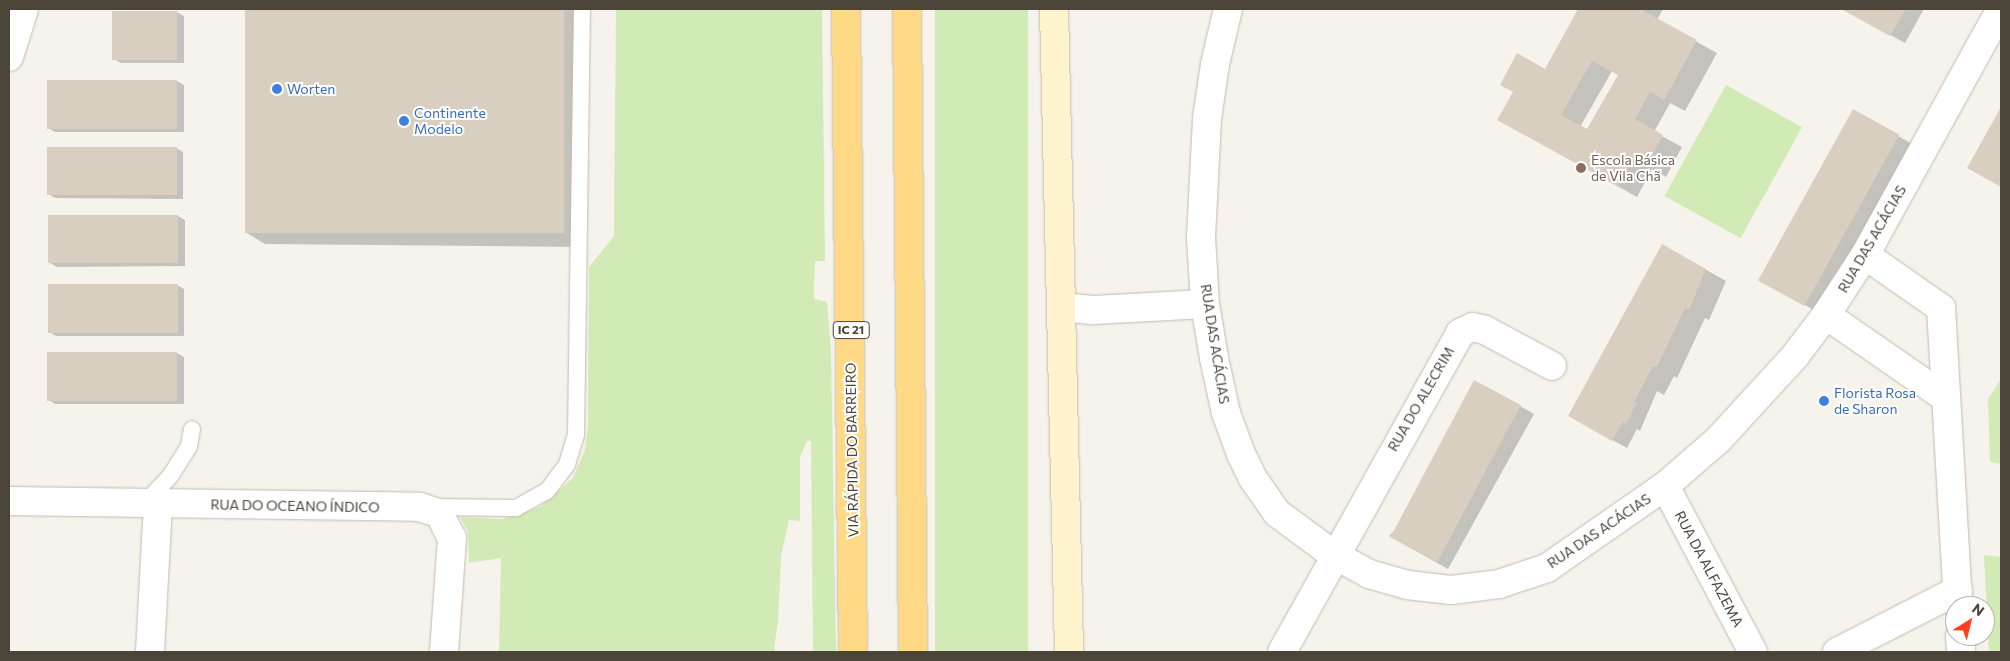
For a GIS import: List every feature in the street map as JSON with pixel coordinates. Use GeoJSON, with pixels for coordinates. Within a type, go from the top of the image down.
{"type":"FeatureCollection","features":[{"type":"Feature","properties":{"kind":"highway","name":"VIA RÁPIDA DO BARREIRO"},"geometry":{"type":"LineString","coordinates":[[846,9],[853,652]]}},
{"type":"Feature","properties":{"kind":"highway"},"geometry":{"type":"LineString","coordinates":[[907,9],[913,652]]}},
{"type":"Feature","properties":{"kind":"main road"},"geometry":{"type":"LineString","coordinates":[[1054,9],[1063,307],[1069,652]]}},
{"type":"Feature","properties":{"kind":"street"},"geometry":{"type":"LineString","coordinates":[[9,57],[24,9]]}},
{"type":"Feature","properties":{"kind":"street","name":"RUA DAS ACÁCIAS"},"geometry":{"type":"LineString","coordinates":[[1228,9],[1215,64],[1206,127],[1201,238],[1205,304],[1226,413],[1252,477],[1277,513],[1334,555],[1370,574],[1407,585],[1450,590],[1499,584],[1547,568],[1665,486],[1719,439],[1795,356],[1826,315],[1865,254],[2001,9]]}},
{"type":"Feature","properties":{"kind":"street"},"geometry":{"type":"LineString","coordinates":[[1865,254],[1941,308],[1958,596]]}},
{"type":"Feature","properties":{"kind":"street"},"geometry":{"type":"LineString","coordinates":[[1063,307],[1094,310],[1205,304]]}},
{"type":"Feature","properties":{"kind":"street"},"geometry":{"type":"LineString","coordinates":[[1826,315],[1946,398]]}},
{"type":"Feature","properties":{"kind":"street","name":"RUA DO ALECRIM"},"geometry":{"type":"LineString","coordinates":[[1282,652],[1334,555],[1460,333],[1473,327],[1485,330],[1552,366]]}},
{"type":"Feature","properties":{"kind":"street","name":"RUA DA ALFAZEMA"},"geometry":{"type":"LineString","coordinates":[[1665,486],[1753,652]]}},
{"type":"Feature","properties":{"kind":"street","name":"RUA DO OCEANO ÍNDICO"},"geometry":{"type":"LineString","coordinates":[[9,502],[419,507],[439,513],[452,538],[444,652]]}},
{"type":"Feature","properties":{"kind":"street"},"geometry":{"type":"LineString","coordinates":[[150,652],[152,503]]}},
{"type":"Feature","properties":{"kind":"street"},"geometry":{"type":"LineString","coordinates":[[1837,652],[1945,604]]}},
{"type":"Feature","properties":{"kind":"lane"},"geometry":{"type":"LineString","coordinates":[[419,507],[516,508],[547,491],[566,464],[576,435],[582,9]]}},
{"type":"Feature","properties":{"kind":"lane"},"geometry":{"type":"LineString","coordinates":[[152,503],[188,446],[192,429]]}},
{"type":"Feature","properties":{"kind":"green space"},"geometry":{"type":"Polygon","coordinates":[[[616,9],[822,9],[825,261],[815,261],[814,299],[827,302],[831,351],[836,652],[813,652],[811,441],[807,441],[800,457],[800,521],[789,520],[781,556],[778,622],[774,648],[776,652],[499,652],[501,558],[469,563],[468,532],[460,517],[501,519],[540,507],[573,478],[585,450],[588,425],[589,267],[614,236],[616,9]]]}},
{"type":"Feature","properties":{"kind":"green space"},"geometry":{"type":"Polygon","coordinates":[[[935,9],[1028,9],[1028,652],[935,652],[935,9]]]}},
{"type":"Feature","properties":{"kind":"green space"},"geometry":{"type":"Polygon","coordinates":[[[1726,85],[1802,127],[1741,238],[1664,196],[1726,85]]]}},
{"type":"Feature","properties":{"kind":"green space"},"geometry":{"type":"Polygon","coordinates":[[[2001,379],[2001,464],[1990,462],[1988,399],[2001,379]]]}},
{"type":"Feature","properties":{"kind":"green space"},"geometry":{"type":"Polygon","coordinates":[[[1984,555],[2001,557],[2001,652],[1989,652],[1989,646],[1995,646],[1995,596],[1986,596],[1984,555]]]}},
{"type":"Feature","properties":{"kind":"building","name":"Continente Modelo"},"geometry":{"type":"Polygon","coordinates":[[[245,9],[564,9],[564,233],[245,233],[245,9]]]}},
{"type":"Feature","properties":{"kind":"building"},"geometry":{"type":"Polygon","coordinates":[[[1578,9],[1640,9],[1697,40],[1664,100],[1650,92],[1635,119],[1663,135],[1646,166],[1632,159],[1617,186],[1497,120],[1513,92],[1500,85],[1517,53],[1545,69],[1578,9]],[[1592,61],[1561,115],[1587,129],[1618,75],[1592,61]]]}},
{"type":"Feature","properties":{"kind":"building"},"geometry":{"type":"Polygon","coordinates":[[[1841,9],[1906,9],[1890,36],[1841,9]]]}},
{"type":"Feature","properties":{"kind":"building"},"geometry":{"type":"Polygon","coordinates":[[[112,11],[177,11],[177,60],[112,60],[112,11]]]}},
{"type":"Feature","properties":{"kind":"building"},"geometry":{"type":"Polygon","coordinates":[[[47,80],[177,80],[177,129],[47,129],[47,80]]]}},
{"type":"Feature","properties":{"kind":"building"},"geometry":{"type":"Polygon","coordinates":[[[2001,107],[2001,187],[1967,168],[2001,107]]]}},
{"type":"Feature","properties":{"kind":"building"},"geometry":{"type":"Polygon","coordinates":[[[1853,109],[1899,135],[1804,306],[1758,280],[1853,109]]]}},
{"type":"Feature","properties":{"kind":"building"},"geometry":{"type":"Polygon","coordinates":[[[47,147],[177,147],[177,195],[47,195],[47,147]]]}},
{"type":"Feature","properties":{"kind":"building"},"geometry":{"type":"Polygon","coordinates":[[[48,215],[178,215],[178,263],[48,263],[48,215]]]}},
{"type":"Feature","properties":{"kind":"building"},"geometry":{"type":"Polygon","coordinates":[[[1662,244],[1706,269],[1689,310],[1685,308],[1657,367],[1653,366],[1634,402],[1637,403],[1626,424],[1623,422],[1612,441],[1568,416],[1662,244]]]}},
{"type":"Feature","properties":{"kind":"building"},"geometry":{"type":"Polygon","coordinates":[[[48,284],[178,284],[178,333],[48,333],[48,284]]]}},
{"type":"Feature","properties":{"kind":"building"},"geometry":{"type":"Polygon","coordinates":[[[47,352],[177,352],[177,401],[47,401],[47,352]]]}},
{"type":"Feature","properties":{"kind":"building"},"geometry":{"type":"Polygon","coordinates":[[[1474,380],[1521,405],[1437,562],[1390,537],[1474,380]]]}},
{"type":"Feature","properties":{"kind":"place","name":"Worten"},"geometry":{"type":"Point","coordinates":[277,89]}},
{"type":"Feature","properties":{"kind":"place","name":"Continente Modelo"},"geometry":{"type":"Point","coordinates":[404,121]}},
{"type":"Feature","properties":{"kind":"place","name":"Escola Básica de Vila Chã"},"geometry":{"type":"Point","coordinates":[1581,168]}},
{"type":"Feature","properties":{"kind":"place","name":"Florista Rosa de Sharon"},"geometry":{"type":"Point","coordinates":[1824,401]}}]}
